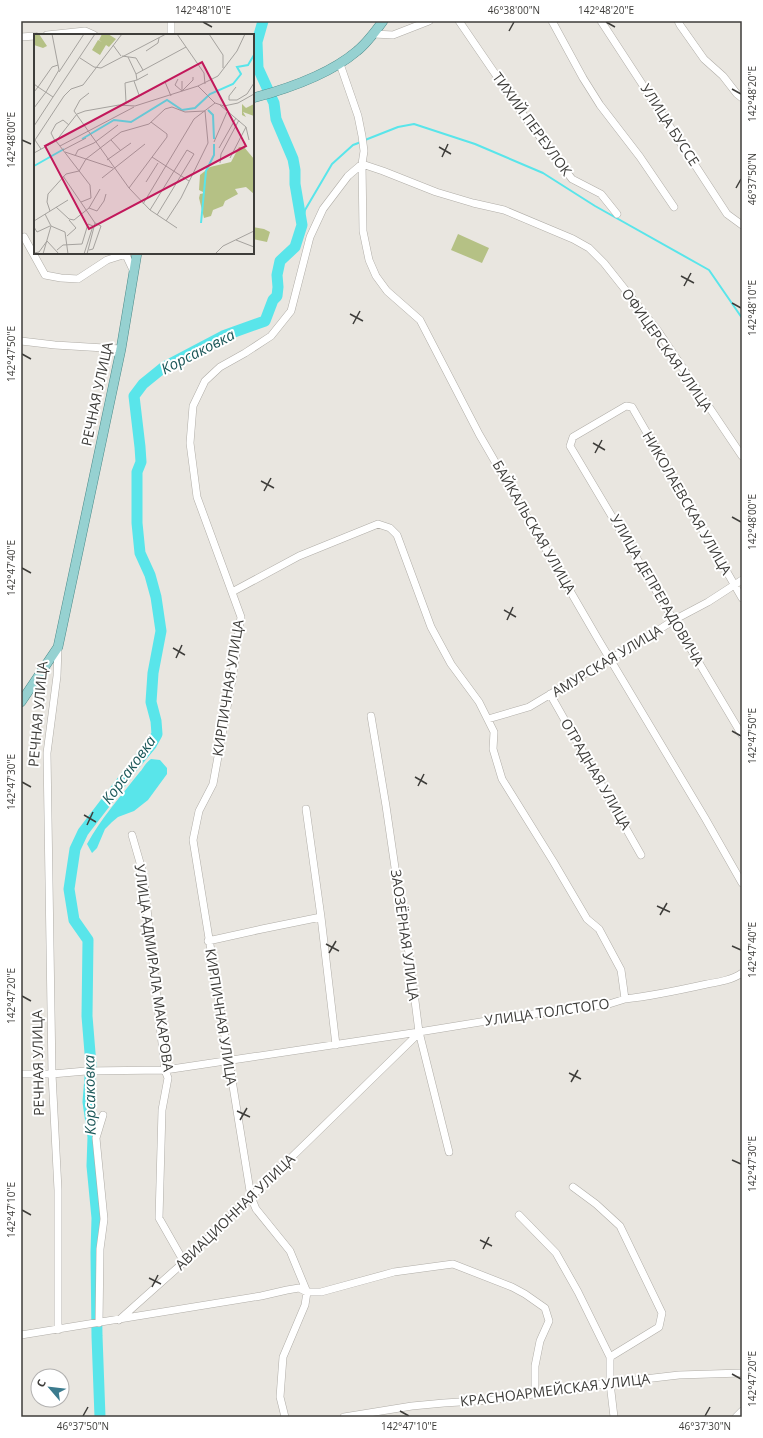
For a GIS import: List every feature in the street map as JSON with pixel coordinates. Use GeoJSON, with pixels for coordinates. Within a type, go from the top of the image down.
{"type":"FeatureCollection","features":[{"type":"Feature","properties":{"kind":"main road"},"geometry":{"type":"LineString","coordinates":[[256,97],[279,90],[340,64],[358,50],[374,34],[383,21]]}},
{"type":"Feature","properties":{"kind":"main road","name":"РЕЧНАЯ УЛИЦА"},"geometry":{"type":"LineString","coordinates":[[58,647],[121,349],[137,254]]}},
{"type":"Feature","properties":{"kind":"main road"},"geometry":{"type":"LineString","coordinates":[[21,702],[58,647]]}},
{"type":"Feature","properties":{"kind":"street"},"geometry":{"type":"LineString","coordinates":[[170,34],[171,21]]}},
{"type":"Feature","properties":{"kind":"street"},"geometry":{"type":"LineString","coordinates":[[374,34],[393,35],[429,21]]}},
{"type":"Feature","properties":{"kind":"street","name":"ТИХИЙ ПЕРЕУЛОК"},"geometry":{"type":"LineString","coordinates":[[459,21],[522,113],[572,180],[601,194],[617,214]]}},
{"type":"Feature","properties":{"kind":"street"},"geometry":{"type":"LineString","coordinates":[[552,21],[583,78],[600,105],[640,157],[674,207]]}},
{"type":"Feature","properties":{"kind":"street","name":"УЛИЦА БУССЕ"},"geometry":{"type":"LineString","coordinates":[[602,21],[727,214],[742,225]]}},
{"type":"Feature","properties":{"kind":"street"},"geometry":{"type":"LineString","coordinates":[[678,21],[704,59],[723,76],[742,98]]}},
{"type":"Feature","properties":{"kind":"street"},"geometry":{"type":"LineString","coordinates":[[56,34],[85,31],[92,34]]}},
{"type":"Feature","properties":{"kind":"street"},"geometry":{"type":"LineString","coordinates":[[21,37],[34,36]]}},
{"type":"Feature","properties":{"kind":"street"},"geometry":{"type":"LineString","coordinates":[[340,64],[360,125],[364,151],[362,164]]}},
{"type":"Feature","properties":{"kind":"street","name":"ОФИЦЕРСКАЯ УЛИЦА"},"geometry":{"type":"LineString","coordinates":[[362,164],[436,192],[504,210],[573,239],[589,248],[604,262],[658,331],[742,456]]}},
{"type":"Feature","properties":{"kind":"street","name":"КИРПИЧНАЯ УЛИЦА"},"geometry":{"type":"LineString","coordinates":[[307,1292],[290,1251],[256,1210],[251,1197],[208,941],[193,840],[199,811],[213,784],[232,680],[241,617],[197,497],[190,443],[193,406],[205,381],[220,366],[245,353],[271,336],[291,311],[310,237],[324,209],[348,176],[362,164]]}},
{"type":"Feature","properties":{"kind":"street","name":"БАЙКАЛЬСКАЯ УЛИЦА"},"geometry":{"type":"LineString","coordinates":[[362,164],[363,231],[369,260],[376,276],[388,291],[420,320],[479,434],[742,883]]}},
{"type":"Feature","properties":{"kind":"street"},"geometry":{"type":"LineString","coordinates":[[24,237],[45,275],[61,278],[78,279],[107,260],[122,254]]}},
{"type":"Feature","properties":{"kind":"street"},"geometry":{"type":"LineString","coordinates":[[125,254],[134,272]]}},
{"type":"Feature","properties":{"kind":"street"},"geometry":{"type":"LineString","coordinates":[[21,341],[55,345],[121,349]]}},
{"type":"Feature","properties":{"kind":"street","name":"УЛИЦА ДЕПРЕРАДОВИЧА"},"geometry":{"type":"LineString","coordinates":[[632,407],[626,406],[573,438],[570,446],[742,735]]}},
{"type":"Feature","properties":{"kind":"street","name":"НИКОЛАЕВСКАЯ УЛИЦА"},"geometry":{"type":"LineString","coordinates":[[632,407],[742,598]]}},
{"type":"Feature","properties":{"kind":"street","name":"УЛИЦА ТОЛСТОГО"},"geometry":{"type":"LineString","coordinates":[[21,1074],[165,1070],[336,1045],[517,1016],[609,1004],[625,999],[621,970],[599,929],[587,920],[554,861],[502,779],[493,749],[494,732],[479,702],[451,664],[431,627],[397,536],[390,528],[378,524],[299,556],[232,592]]}},
{"type":"Feature","properties":{"kind":"street","name":"АМУРСКАЯ УЛИЦА"},"geometry":{"type":"LineString","coordinates":[[488,720],[529,707],[632,647],[674,620],[742,580]]}},
{"type":"Feature","properties":{"kind":"street","name":"РЕЧНАЯ УЛИЦА"},"geometry":{"type":"LineString","coordinates":[[58,647],[57,676],[47,753],[52,1074],[58,1190],[58,1330]]}},
{"type":"Feature","properties":{"kind":"street","name":"ОТРАДНАЯ УЛИЦА"},"geometry":{"type":"LineString","coordinates":[[550,694],[642,855]]}},
{"type":"Feature","properties":{"kind":"street","name":"ЗАОЗЁРНАЯ УЛИЦА"},"geometry":{"type":"LineString","coordinates":[[370,716],[386,806],[399,895],[403,907],[419,1032],[449,1152]]}},
{"type":"Feature","properties":{"kind":"street"},"geometry":{"type":"LineString","coordinates":[[306,809],[322,917],[336,1045]]}},
{"type":"Feature","properties":{"kind":"street","name":"УЛИЦА АДМИРАЛА МАКАРОВА"},"geometry":{"type":"LineString","coordinates":[[132,835],[143,873],[165,1070],[168,1078],[162,1110],[159,1218],[184,1262]]}},
{"type":"Feature","properties":{"kind":"street"},"geometry":{"type":"LineString","coordinates":[[208,941],[262,928],[322,917]]}},
{"type":"Feature","properties":{"kind":"street"},"geometry":{"type":"LineString","coordinates":[[625,999],[650,996],[701,986],[736,978],[742,973]]}},
{"type":"Feature","properties":{"kind":"street","name":"АВИАЦИОННАЯ УЛИЦА"},"geometry":{"type":"LineString","coordinates":[[119,1320],[184,1262],[419,1032]]}},
{"type":"Feature","properties":{"kind":"street"},"geometry":{"type":"LineString","coordinates":[[96,1323],[100,1249],[104,1219],[96,1138],[103,1115]]}},
{"type":"Feature","properties":{"kind":"street"},"geometry":{"type":"LineString","coordinates":[[573,1187],[596,1204],[620,1226],[662,1313],[659,1328],[610,1358]]}},
{"type":"Feature","properties":{"kind":"street"},"geometry":{"type":"LineString","coordinates":[[519,1215],[556,1253],[578,1292],[610,1358],[610,1383],[614,1417]]}},
{"type":"Feature","properties":{"kind":"street"},"geometry":{"type":"LineString","coordinates":[[21,1335],[261,1296],[299,1288],[307,1292],[321,1292],[394,1272],[453,1264],[512,1287],[525,1294],[544,1308],[549,1321],[540,1341],[535,1366],[535,1394]]}},
{"type":"Feature","properties":{"kind":"street"},"geometry":{"type":"LineString","coordinates":[[285,1417],[280,1397],[283,1357],[305,1305],[307,1292]]}},
{"type":"Feature","properties":{"kind":"street","name":"КРАСНОАРМЕЙСКАЯ УЛИЦА"},"geometry":{"type":"LineString","coordinates":[[344,1417],[412,1406],[492,1400],[610,1383],[679,1375],[742,1372]]}},
{"type":"Feature","properties":{"kind":"street"},"geometry":{"type":"LineString","coordinates":[[736,1417],[742,1411]]}},
{"type":"Feature","properties":{"kind":"green space"},"geometry":{"type":"Polygon","coordinates":[[[254,227],[270,232],[267,242],[254,239],[254,227]]]}},
{"type":"Feature","properties":{"kind":"green space"},"geometry":{"type":"Polygon","coordinates":[[[458,234],[489,248],[482,263],[451,250],[458,234]]]}},
{"type":"Feature","properties":{"kind":"water"},"geometry":{"type":"Polygon","coordinates":[[[151,759],[160,760],[167,768],[167,774],[148,800],[134,811],[118,817],[105,829],[97,848],[92,853],[87,844],[98,825],[151,759]]]}},
{"type":"Feature","properties":{"kind":"waterway","name":"Корсаковка"},"geometry":{"type":"LineString","coordinates":[[100,1417],[97,1336],[97,1218],[92,1166],[93,1137],[88,1102],[91,1065],[87,1016],[88,940],[74,920],[69,889],[75,849],[83,832],[151,745],[157,734],[156,721],[151,702],[153,673],[161,631],[156,597],[150,575],[140,553],[137,523],[137,472],[141,462],[134,396],[143,384],[164,367],[223,336],[265,321],[273,300],[277,296],[277,275],[280,261],[295,247],[302,225],[295,184],[293,159],[276,119],[274,103],[258,68],[257,42],[263,21]]}},
{"type":"Feature","properties":{"kind":"waterway"},"geometry":{"type":"LineString","coordinates":[[365,140],[398,127],[414,124],[475,144],[543,173],[595,206],[709,270],[742,318]]}},
{"type":"Feature","properties":{"kind":"waterway"},"geometry":{"type":"LineString","coordinates":[[302,225],[305,210],[332,164],[353,145],[361,142]]}}]}
